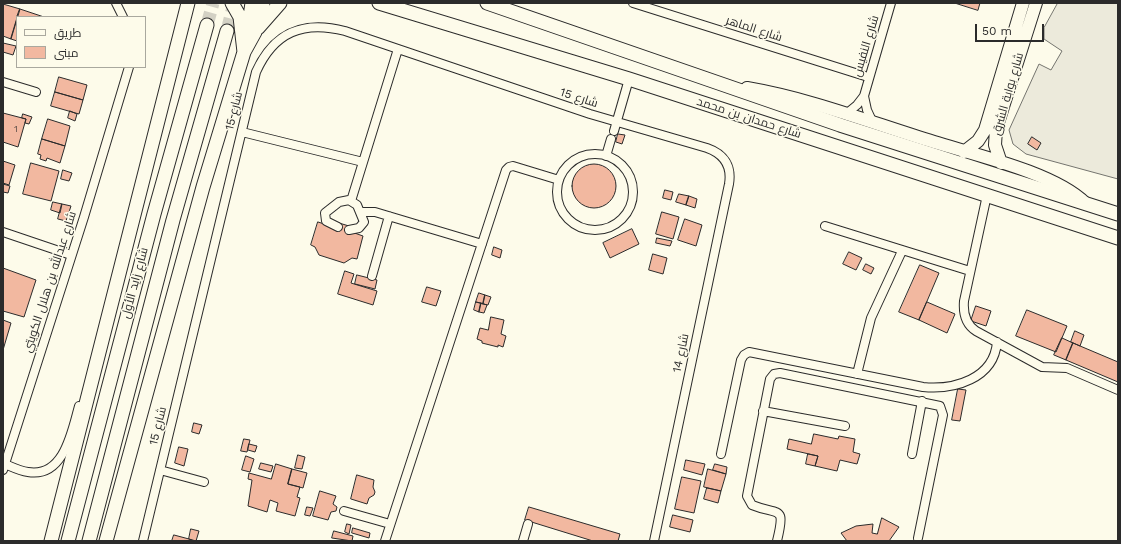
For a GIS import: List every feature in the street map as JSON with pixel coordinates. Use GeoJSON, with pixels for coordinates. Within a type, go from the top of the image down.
{"type":"FeatureCollection","features":[{"type":"Feature","properties":{"kind":"main road"},"geometry":{"type":"LineString","coordinates":[[232,3],[240,17],[244,52]]}},
{"type":"Feature","properties":{"kind":"main road"},"geometry":{"type":"LineString","coordinates":[[108,537],[202,187],[244,52],[252,3]]}},
{"type":"Feature","properties":{"kind":"main road"},"geometry":{"type":"LineString","coordinates":[[255,32],[263,3]]}},
{"type":"Feature","properties":{"kind":"main road"},"geometry":{"type":"LineString","coordinates":[[244,52],[255,32],[280,3]]}},
{"type":"Feature","properties":{"kind":"main road","name":"شارع حمدان بن محمد"},"geometry":{"type":"LineString","coordinates":[[379,3],[629,79],[1118,238]]}},
{"type":"Feature","properties":{"kind":"main road","name":"شارع حمدان بن محمد"},"geometry":{"type":"LineString","coordinates":[[487,3],[840,125],[1118,214]]}},
{"type":"Feature","properties":{"kind":"main road"},"geometry":{"type":"LineString","coordinates":[[51,541],[189,6]]}},
{"type":"Feature","properties":{"kind":"main road","name":"شارع زايد الأول"},"geometry":{"type":"LineString","coordinates":[[68,541],[152,221],[207,25]]}},
{"type":"Feature","properties":{"kind":"main road","name":"شارع زايد الأول"},"geometry":{"type":"LineString","coordinates":[[89,541],[173,220],[227,31]]}},
{"type":"Feature","properties":{"kind":"street"},"geometry":{"type":"LineString","coordinates":[[116,3],[122,16]]}},
{"type":"Feature","properties":{"kind":"street","name":"شارع الماهر"},"geometry":{"type":"LineString","coordinates":[[633,3],[868,77]]}},
{"type":"Feature","properties":{"kind":"street","name":"شارع النفيس"},"geometry":{"type":"LineString","coordinates":[[873,123],[867,110],[864,96],[868,77],[891,3]]}},
{"type":"Feature","properties":{"kind":"street","name":"شارع بوابة الشرق"},"geometry":{"type":"LineString","coordinates":[[964,152],[978,140],[985,130],[1023,3]]}},
{"type":"Feature","properties":{"kind":"street","name":"شارع بوابة الشرق"},"geometry":{"type":"LineString","coordinates":[[1001,163],[995,145],[996,129],[1036,3]]}},
{"type":"Feature","properties":{"kind":"street","name":"شارع 15"},"geometry":{"type":"LineString","coordinates":[[143,541],[242,132],[260,64],[274,44],[294,31],[313,26],[323,26],[345,31],[616,122],[715,151],[722,156],[730,170]]}},
{"type":"Feature","properties":{"kind":"street"},"geometry":{"type":"LineString","coordinates":[[351,201],[398,49]]}},
{"type":"Feature","properties":{"kind":"street","name":"شارع عبدالله بن هلال الكويتي"},"geometry":{"type":"LineString","coordinates":[[93,378],[84,392],[65,449],[57,462],[44,471],[36,472],[4,467],[129,68]]}},
{"type":"Feature","properties":{"kind":"street"},"geometry":{"type":"LineString","coordinates":[[606,156],[629,79]]}},
{"type":"Feature","properties":{"kind":"street"},"geometry":{"type":"LineString","coordinates":[[3,82],[36,92]]}},
{"type":"Feature","properties":{"kind":"street"},"geometry":{"type":"LineString","coordinates":[[724,85],[780,95],[846,114],[1001,163],[1063,186],[1085,203]]}},
{"type":"Feature","properties":{"kind":"street","name":"شارع النفيس"},"geometry":{"type":"LineString","coordinates":[[846,114],[857,105],[864,96]]}},
{"type":"Feature","properties":{"kind":"street"},"geometry":{"type":"LineString","coordinates":[[242,132],[363,162]]}},
{"type":"Feature","properties":{"kind":"street"},"geometry":{"type":"LineString","coordinates":[[591,155],[606,156],[619,163],[631,182],[631,204],[618,222],[612,226],[605,229],[590,230],[570,221],[561,209],[558,202],[557,187],[566,168],[577,159],[591,155]]}},
{"type":"Feature","properties":{"kind":"street"},"geometry":{"type":"LineString","coordinates":[[385,541],[507,168],[513,166],[559,180]]}},
{"type":"Feature","properties":{"kind":"street","name":"شارع 14"},"geometry":{"type":"LineString","coordinates":[[654,541],[729,184],[730,170]]}},
{"type":"Feature","properties":{"kind":"street"},"geometry":{"type":"LineString","coordinates":[[987,195],[964,301],[965,317],[973,329],[1042,367],[1067,368],[1118,390]]}},
{"type":"Feature","properties":{"kind":"street"},"geometry":{"type":"LineString","coordinates":[[338,227],[326,221],[326,212],[342,200],[351,201],[357,205],[364,219],[362,226],[356,230],[349,230]]}},
{"type":"Feature","properties":{"kind":"street"},"geometry":{"type":"LineString","coordinates":[[361,212],[371,211],[482,244]]}},
{"type":"Feature","properties":{"kind":"street"},"geometry":{"type":"LineString","coordinates":[[372,276],[389,216]]}},
{"type":"Feature","properties":{"kind":"street"},"geometry":{"type":"LineString","coordinates":[[825,226],[970,271]]}},
{"type":"Feature","properties":{"kind":"street"},"geometry":{"type":"LineString","coordinates":[[3,232],[71,255]]}},
{"type":"Feature","properties":{"kind":"street"},"geometry":{"type":"LineString","coordinates":[[857,374],[871,318],[902,251]]}},
{"type":"Feature","properties":{"kind":"street"},"geometry":{"type":"LineString","coordinates":[[721,454],[742,360],[746,353],[752,352],[923,387],[951,386],[975,378],[986,369],[993,360],[997,342]]}},
{"type":"Feature","properties":{"kind":"street"},"geometry":{"type":"LineString","coordinates":[[777,541],[782,522],[780,515],[774,511],[752,505],[747,496],[770,379],[774,374],[780,373],[938,405],[943,412],[918,538]]}},
{"type":"Feature","properties":{"kind":"street"},"geometry":{"type":"LineString","coordinates":[[912,454],[922,401]]}},
{"type":"Feature","properties":{"kind":"street"},"geometry":{"type":"LineString","coordinates":[[763,411],[845,426]]}},
{"type":"Feature","properties":{"kind":"street"},"geometry":{"type":"LineString","coordinates":[[160,470],[204,482]]}},
{"type":"Feature","properties":{"kind":"street"},"geometry":{"type":"LineString","coordinates":[[344,511],[390,524]]}},
{"type":"Feature","properties":{"kind":"street"},"geometry":{"type":"LineString","coordinates":[[523,541],[528,524]]}},
{"type":"Feature","properties":{"kind":"shaded area"},"geometry":{"type":"Polygon","coordinates":[[[1058,3],[1118,3],[1118,179],[1026,154],[1013,144],[1009,130],[1039,64],[1051,70],[1062,51],[1044,39],[1044,28],[1058,3]]]}},
{"type":"Feature","properties":{"kind":"building"},"geometry":{"type":"Polygon","coordinates":[[[955,3],[980,3],[978,10],[955,3]]]}},
{"type":"Feature","properties":{"kind":"building"},"geometry":{"type":"Polygon","coordinates":[[[3,4],[20,9],[18,16],[16,16],[16,22],[11,39],[3,36],[3,4]]]}},
{"type":"Feature","properties":{"kind":"building"},"geometry":{"type":"Polygon","coordinates":[[[20,9],[41,16],[17,16],[20,9]]]}},
{"type":"Feature","properties":{"kind":"building"},"geometry":{"type":"Polygon","coordinates":[[[16,22],[16,41],[11,39],[16,22]]]}},
{"type":"Feature","properties":{"kind":"building"},"geometry":{"type":"Polygon","coordinates":[[[3,43],[16,46],[13,55],[3,52],[3,43]]]}},
{"type":"Feature","properties":{"kind":"building"},"geometry":{"type":"Polygon","coordinates":[[[59,77],[87,85],[83,100],[55,92],[59,77]]]}},
{"type":"Feature","properties":{"kind":"building"},"geometry":{"type":"Polygon","coordinates":[[[55,92],[83,100],[79,114],[51,106],[55,92]]]}},
{"type":"Feature","properties":{"kind":"building"},"geometry":{"type":"Polygon","coordinates":[[[70,111],[77,114],[75,121],[68,118],[70,111]]]}},
{"type":"Feature","properties":{"kind":"building"},"geometry":{"type":"Polygon","coordinates":[[[3,113],[26,119],[18,147],[3,142],[3,113]]]}},
{"type":"Feature","properties":{"kind":"building"},"geometry":{"type":"Polygon","coordinates":[[[23,114],[32,117],[29,124],[25,123],[26,119],[22,118],[23,114]]]}},
{"type":"Feature","properties":{"kind":"building"},"geometry":{"type":"Polygon","coordinates":[[[48,119],[70,126],[65,146],[42,139],[48,119]]]}},
{"type":"Feature","properties":{"kind":"building"},"geometry":{"type":"Polygon","coordinates":[[[618,134],[625,135],[622,144],[616,142],[618,134]]]}},
{"type":"Feature","properties":{"kind":"building"},"geometry":{"type":"Polygon","coordinates":[[[1032,137],[1041,143],[1037,150],[1028,144],[1032,137]]]}},
{"type":"Feature","properties":{"kind":"building"},"geometry":{"type":"Polygon","coordinates":[[[42,139],[65,146],[60,163],[47,158],[46,161],[40,159],[41,155],[38,154],[42,139]]]}},
{"type":"Feature","properties":{"kind":"building"},"geometry":{"type":"Polygon","coordinates":[[[3,161],[15,165],[9,185],[3,183],[3,161]]]}},
{"type":"Feature","properties":{"kind":"building"},"geometry":{"type":"Polygon","coordinates":[[[31,163],[59,171],[51,201],[23,194],[31,163]]]}},
{"type":"Feature","properties":{"kind":"building"},"geometry":{"type":"Polygon","coordinates":[[[598,164],[610,170],[615,178],[615,194],[610,202],[602,207],[590,208],[578,202],[573,194],[572,182],[578,170],[586,165],[598,164]]]}},
{"type":"Feature","properties":{"kind":"building"},"geometry":{"type":"Polygon","coordinates":[[[63,170],[72,173],[69,181],[61,179],[63,170]]]}},
{"type":"Feature","properties":{"kind":"building"},"geometry":{"type":"Polygon","coordinates":[[[3,184],[10,186],[8,193],[3,192],[3,184]]]}},
{"type":"Feature","properties":{"kind":"building"},"geometry":{"type":"Polygon","coordinates":[[[665,190],[673,192],[671,200],[663,198],[665,190]]]}},
{"type":"Feature","properties":{"kind":"building"},"geometry":{"type":"Polygon","coordinates":[[[679,194],[689,196],[686,205],[676,202],[679,194]]]}},
{"type":"Feature","properties":{"kind":"building"},"geometry":{"type":"Polygon","coordinates":[[[689,196],[697,199],[695,208],[686,205],[689,196]]]}},
{"type":"Feature","properties":{"kind":"building"},"geometry":{"type":"Polygon","coordinates":[[[53,202],[62,204],[60,213],[51,210],[53,202]]]}},
{"type":"Feature","properties":{"kind":"building"},"geometry":{"type":"Polygon","coordinates":[[[62,204],[71,206],[66,221],[58,219],[62,204]]]}},
{"type":"Feature","properties":{"kind":"building"},"geometry":{"type":"Polygon","coordinates":[[[662,212],[679,217],[673,239],[656,234],[662,212]]]}},
{"type":"Feature","properties":{"kind":"building"},"geometry":{"type":"Polygon","coordinates":[[[685,219],[702,225],[696,246],[678,240],[685,219]]]}},
{"type":"Feature","properties":{"kind":"building"},"geometry":{"type":"Polygon","coordinates":[[[318,222],[337,228],[339,223],[349,226],[349,231],[363,236],[357,259],[352,258],[344,263],[319,255],[315,247],[311,245],[318,222]]]}},
{"type":"Feature","properties":{"kind":"building"},"geometry":{"type":"Polygon","coordinates":[[[632,229],[639,244],[610,258],[603,243],[632,229]]]}},
{"type":"Feature","properties":{"kind":"building"},"geometry":{"type":"Polygon","coordinates":[[[657,238],[672,241],[670,246],[656,243],[657,238]]]}},
{"type":"Feature","properties":{"kind":"building"},"geometry":{"type":"Polygon","coordinates":[[[494,247],[502,250],[500,258],[492,255],[494,247]]]}},
{"type":"Feature","properties":{"kind":"building"},"geometry":{"type":"Polygon","coordinates":[[[849,252],[862,258],[856,270],[843,264],[849,252]]]}},
{"type":"Feature","properties":{"kind":"building"},"geometry":{"type":"Polygon","coordinates":[[[653,254],[667,258],[663,274],[649,270],[653,254]]]}},
{"type":"Feature","properties":{"kind":"building"},"geometry":{"type":"Polygon","coordinates":[[[866,264],[874,268],[871,274],[863,270],[866,264]]]}},
{"type":"Feature","properties":{"kind":"building"},"geometry":{"type":"Polygon","coordinates":[[[920,265],[939,273],[919,320],[899,312],[920,265]]]}},
{"type":"Feature","properties":{"kind":"building"},"geometry":{"type":"Polygon","coordinates":[[[3,268],[36,280],[24,317],[3,311],[3,268]]]}},
{"type":"Feature","properties":{"kind":"building"},"geometry":{"type":"Polygon","coordinates":[[[345,271],[354,274],[351,283],[377,291],[373,305],[338,294],[345,271]]]}},
{"type":"Feature","properties":{"kind":"building"},"geometry":{"type":"Polygon","coordinates":[[[357,275],[377,280],[375,289],[355,284],[357,275]]]}},
{"type":"Feature","properties":{"kind":"building"},"geometry":{"type":"Polygon","coordinates":[[[427,287],[441,291],[436,306],[422,302],[427,287]]]}},
{"type":"Feature","properties":{"kind":"building"},"geometry":{"type":"Polygon","coordinates":[[[479,293],[485,295],[483,304],[476,302],[479,293]]]}},
{"type":"Feature","properties":{"kind":"building"},"geometry":{"type":"Polygon","coordinates":[[[485,295],[491,297],[488,305],[483,304],[485,295]]]}},
{"type":"Feature","properties":{"kind":"building"},"geometry":{"type":"Polygon","coordinates":[[[476,302],[481,303],[479,312],[474,310],[476,302]]]}},
{"type":"Feature","properties":{"kind":"building"},"geometry":{"type":"Polygon","coordinates":[[[927,302],[955,314],[947,333],[919,320],[927,302]]]}},
{"type":"Feature","properties":{"kind":"building"},"geometry":{"type":"Polygon","coordinates":[[[481,303],[487,305],[484,313],[479,312],[481,303]]]}},
{"type":"Feature","properties":{"kind":"building"},"geometry":{"type":"Polygon","coordinates":[[[976,306],[991,311],[986,326],[971,321],[976,306]]]}},
{"type":"Feature","properties":{"kind":"building"},"geometry":{"type":"Polygon","coordinates":[[[1027,310],[1067,326],[1056,352],[1016,336],[1027,310]]]}},
{"type":"Feature","properties":{"kind":"building"},"geometry":{"type":"Polygon","coordinates":[[[491,317],[504,320],[501,334],[506,336],[503,347],[482,343],[482,341],[477,339],[480,328],[488,330],[491,317]]]}},
{"type":"Feature","properties":{"kind":"building"},"geometry":{"type":"Polygon","coordinates":[[[3,320],[11,323],[3,350],[3,320]]]}},
{"type":"Feature","properties":{"kind":"building"},"geometry":{"type":"Polygon","coordinates":[[[1075,331],[1084,335],[1080,346],[1071,342],[1075,331]]]}},
{"type":"Feature","properties":{"kind":"building"},"geometry":{"type":"Polygon","coordinates":[[[1062,338],[1073,343],[1066,360],[1054,355],[1062,338]]]}},
{"type":"Feature","properties":{"kind":"building"},"geometry":{"type":"Polygon","coordinates":[[[1073,343],[1118,362],[1118,382],[1066,360],[1073,343]]]}},
{"type":"Feature","properties":{"kind":"building"},"geometry":{"type":"Polygon","coordinates":[[[958,389],[966,390],[960,421],[952,420],[958,389]]]}},
{"type":"Feature","properties":{"kind":"building"},"geometry":{"type":"Polygon","coordinates":[[[194,423],[202,425],[199,434],[192,432],[194,423]]]}},
{"type":"Feature","properties":{"kind":"building"},"geometry":{"type":"Polygon","coordinates":[[[814,434],[838,439],[839,436],[855,439],[853,452],[860,454],[857,464],[840,460],[837,471],[815,466],[818,456],[787,449],[789,439],[811,444],[814,434]]]}},
{"type":"Feature","properties":{"kind":"building"},"geometry":{"type":"Polygon","coordinates":[[[244,439],[250,440],[247,452],[241,451],[244,439]]]}},
{"type":"Feature","properties":{"kind":"building"},"geometry":{"type":"Polygon","coordinates":[[[249,444],[257,446],[255,452],[248,450],[249,444]]]}},
{"type":"Feature","properties":{"kind":"building"},"geometry":{"type":"Polygon","coordinates":[[[179,447],[188,449],[184,466],[175,463],[179,447]]]}},
{"type":"Feature","properties":{"kind":"building"},"geometry":{"type":"Polygon","coordinates":[[[808,454],[818,456],[815,466],[806,464],[808,454]]]}},
{"type":"Feature","properties":{"kind":"building"},"geometry":{"type":"Polygon","coordinates":[[[298,455],[305,457],[302,469],[295,468],[298,455]]]}},
{"type":"Feature","properties":{"kind":"building"},"geometry":{"type":"Polygon","coordinates":[[[246,456],[254,459],[250,472],[242,470],[246,456]]]}},
{"type":"Feature","properties":{"kind":"building"},"geometry":{"type":"Polygon","coordinates":[[[686,460],[705,464],[702,475],[684,470],[686,460]]]}},
{"type":"Feature","properties":{"kind":"building"},"geometry":{"type":"Polygon","coordinates":[[[261,463],[273,466],[271,472],[259,469],[261,463]]]}},
{"type":"Feature","properties":{"kind":"building"},"geometry":{"type":"Polygon","coordinates":[[[276,464],[292,469],[288,484],[300,487],[297,497],[300,498],[295,516],[276,511],[278,503],[270,500],[267,512],[248,506],[252,480],[248,479],[249,473],[271,479],[276,464]]]}},
{"type":"Feature","properties":{"kind":"building"},"geometry":{"type":"Polygon","coordinates":[[[715,464],[727,467],[726,474],[713,470],[715,464]]]}},
{"type":"Feature","properties":{"kind":"building"},"geometry":{"type":"Polygon","coordinates":[[[292,469],[307,473],[303,488],[288,484],[292,469]]]}},
{"type":"Feature","properties":{"kind":"building"},"geometry":{"type":"Polygon","coordinates":[[[708,469],[726,474],[721,491],[704,487],[708,469]]]}},
{"type":"Feature","properties":{"kind":"building"},"geometry":{"type":"Polygon","coordinates":[[[357,475],[374,480],[373,487],[375,492],[374,495],[369,498],[367,504],[351,499],[357,475]]]}},
{"type":"Feature","properties":{"kind":"building"},"geometry":{"type":"Polygon","coordinates":[[[682,477],[701,481],[694,513],[675,509],[682,477]]]}},
{"type":"Feature","properties":{"kind":"building"},"geometry":{"type":"Polygon","coordinates":[[[707,488],[721,491],[718,503],[704,499],[707,488]]]}},
{"type":"Feature","properties":{"kind":"building"},"geometry":{"type":"Polygon","coordinates":[[[320,491],[336,496],[333,504],[337,507],[336,511],[331,512],[328,520],[313,516],[320,491]]]}},
{"type":"Feature","properties":{"kind":"building"},"geometry":{"type":"Polygon","coordinates":[[[307,507],[313,508],[310,516],[305,515],[307,507]]]}},
{"type":"Feature","properties":{"kind":"building"},"geometry":{"type":"Polygon","coordinates":[[[529,507],[620,534],[618,541],[593,541],[525,520],[529,507]]]}},
{"type":"Feature","properties":{"kind":"building"},"geometry":{"type":"Polygon","coordinates":[[[673,515],[693,520],[690,532],[670,527],[673,515]]]}},
{"type":"Feature","properties":{"kind":"building"},"geometry":{"type":"Polygon","coordinates":[[[882,518],[899,527],[889,541],[847,541],[841,533],[856,526],[873,524],[872,533],[877,534],[882,518]]]}},
{"type":"Feature","properties":{"kind":"building"},"geometry":{"type":"Polygon","coordinates":[[[347,524],[351,525],[349,534],[345,532],[347,524]]]}},
{"type":"Feature","properties":{"kind":"building"},"geometry":{"type":"Polygon","coordinates":[[[353,528],[370,533],[369,538],[352,533],[353,528]]]}},
{"type":"Feature","properties":{"kind":"building"},"geometry":{"type":"Polygon","coordinates":[[[191,529],[199,531],[196,541],[189,539],[191,529]]]}},
{"type":"Feature","properties":{"kind":"building"},"geometry":{"type":"Polygon","coordinates":[[[334,531],[353,536],[352,541],[332,538],[334,531]]]}},
{"type":"Feature","properties":{"kind":"building"},"geometry":{"type":"Polygon","coordinates":[[[174,535],[189,539],[194,541],[172,541],[174,535]]]}},
{"type":"Feature","properties":{"kind":"tunnel"},"geometry":{"type":"LineString","coordinates":[[207,25],[213,3]]}},
{"type":"Feature","properties":{"kind":"tunnel"},"geometry":{"type":"LineString","coordinates":[[227,31],[234,3]]}}]}
